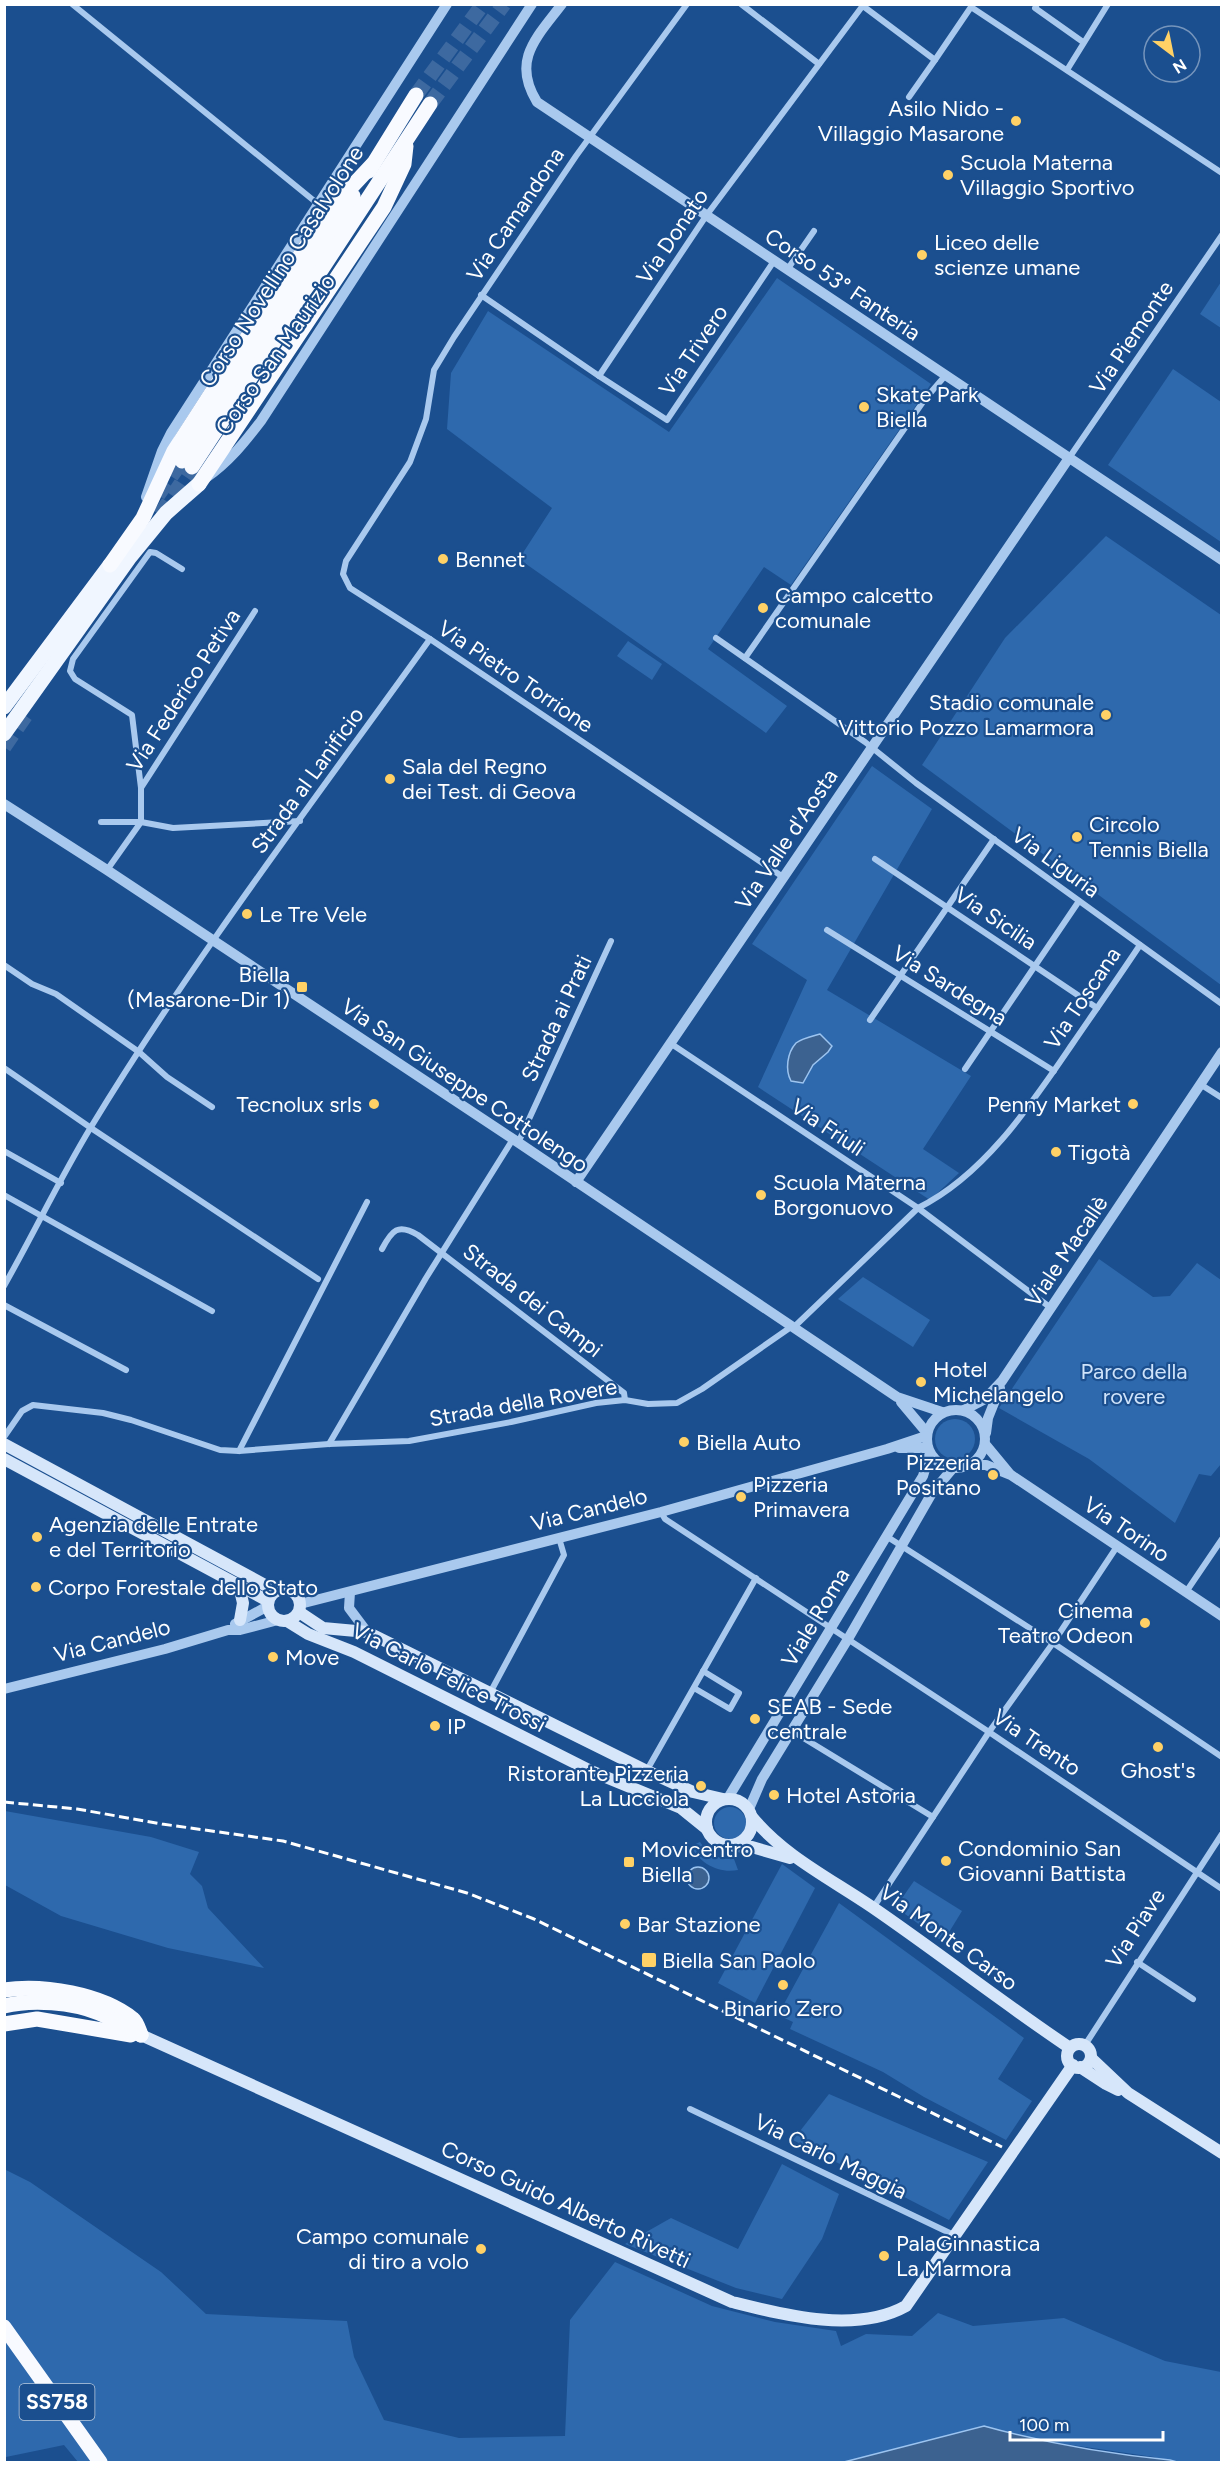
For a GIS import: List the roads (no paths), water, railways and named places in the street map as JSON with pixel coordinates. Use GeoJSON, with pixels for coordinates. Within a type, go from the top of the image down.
{"type":"FeatureCollection","features":[{"type":"Feature","properties":{"kind":"highway","name":"Corso Novellino Casalvolone"},"geometry":{"type":"LineString","coordinates":[[416,95],[187,464],[430,104]]}},
{"type":"Feature","properties":{"kind":"highway"},"geometry":{"type":"LineString","coordinates":[[199,484],[384,207],[404,164],[407,140]]}},
{"type":"Feature","properties":{"kind":"highway"},"geometry":{"type":"LineString","coordinates":[[110,565],[143,518],[174,452],[328,212],[373,164]]}},
{"type":"Feature","properties":{"kind":"highway"},"geometry":{"type":"LineString","coordinates":[[4,1990],[21,1988],[79,1994],[110,2006],[135,2020],[141,2035]]}},
{"type":"Feature","properties":{"kind":"highway"},"geometry":{"type":"LineString","coordinates":[[4,2006],[37,2003],[69,2006],[97,2013],[141,2035]]}},
{"type":"Feature","properties":{"kind":"highway"},"geometry":{"type":"LineString","coordinates":[[4,2024],[37,2019],[106,2030],[123,2036],[141,2035]]}},
{"type":"Feature","properties":{"kind":"highway","name":"SS758"},"geometry":{"type":"LineString","coordinates":[[5,2327],[100,2463]]}},
{"type":"Feature","properties":{"kind":"main road","name":"Corso San Maurizio"},"geometry":{"type":"LineString","coordinates":[[4,734],[130,557],[166,513],[199,484]]}},
{"type":"Feature","properties":{"kind":"main road","name":"Corso San Maurizio"},"geometry":{"type":"LineString","coordinates":[[4,707],[110,565]]}},
{"type":"Feature","properties":{"kind":"main road"},"geometry":{"type":"LineString","coordinates":[[4,1444],[270,1599]]}},
{"type":"Feature","properties":{"kind":"main road"},"geometry":{"type":"LineString","coordinates":[[4,1459],[238,1586],[270,1599],[290,1590],[297,1595],[300,1608]]}},
{"type":"Feature","properties":{"kind":"main road"},"geometry":{"type":"LineString","coordinates":[[238,1586],[243,1603],[240,1620]]}},
{"type":"Feature","properties":{"kind":"main road"},"geometry":{"type":"LineString","coordinates":[[270,1599],[271,1614],[282,1621]]}},
{"type":"Feature","properties":{"kind":"main road","name":"Via Carlo Felice Trossi"},"geometry":{"type":"LineString","coordinates":[[300,1608],[323,1628],[367,1632],[647,1771],[693,1792],[725,1799]]}},
{"type":"Feature","properties":{"kind":"main road","name":"Via Candelo"},"geometry":{"type":"LineString","coordinates":[[282,1621],[294,1618],[300,1608]]}},
{"type":"Feature","properties":{"kind":"main road","name":"Via Carlo Felice Trossi"},"geometry":{"type":"LineString","coordinates":[[282,1621],[354,1652],[591,1771],[681,1808],[706,1828]]}},
{"type":"Feature","properties":{"kind":"main road"},"geometry":{"type":"LineString","coordinates":[[725,1799],[740,1801],[751,1813],[751,1830],[748,1837],[736,1844],[729,1845],[715,1840],[706,1828],[708,1810],[725,1799]]}},
{"type":"Feature","properties":{"kind":"main road","name":"Via Monte Carso"},"geometry":{"type":"LineString","coordinates":[[751,1813],[774,1841],[873,1908],[968,1978],[1070,2048]]}},
{"type":"Feature","properties":{"kind":"main road","name":"Via Monte Carso"},"geometry":{"type":"LineString","coordinates":[[729,1845],[771,1851],[803,1862]]}},
{"type":"Feature","properties":{"kind":"main road","name":"Corso Guido Alberto Rivetti"},"geometry":{"type":"LineString","coordinates":[[141,2035],[732,2302],[786,2315],[816,2319],[860,2320],[890,2315],[906,2306],[956,2236]]}},
{"type":"Feature","properties":{"kind":"main road"},"geometry":{"type":"LineString","coordinates":[[1128,2093],[1091,2058],[1090,2051],[1085,2045],[1077,2044],[1070,2048],[1068,2055],[1076,2066],[1106,2084],[1128,2093],[1221,2153]]}},
{"type":"Feature","properties":{"kind":"main road"},"geometry":{"type":"LineString","coordinates":[[956,2236],[1076,2066],[1088,2063],[1091,2058]]}},
{"type":"Feature","properties":{"kind":"street"},"geometry":{"type":"LineString","coordinates":[[72,4],[318,204]]}},
{"type":"Feature","properties":{"kind":"street","name":"Corso San Maurizio"},"geometry":{"type":"LineString","coordinates":[[110,565],[116,547],[144,504],[162,451],[171,433],[447,4]]}},
{"type":"Feature","properties":{"kind":"street","name":"Corso San Maurizio"},"geometry":{"type":"LineString","coordinates":[[199,484],[228,461],[261,421],[532,4]]}},
{"type":"Feature","properties":{"kind":"street","name":"Corso 53° Fanteria"},"geometry":{"type":"LineString","coordinates":[[562,4],[531,45],[526,59],[528,87],[537,102],[1221,560]]}},
{"type":"Feature","properties":{"kind":"street","name":"Via Camandona"},"geometry":{"type":"LineString","coordinates":[[410,462],[426,419],[434,370],[481,295],[589,138],[687,4]]}},
{"type":"Feature","properties":{"kind":"street"},"geometry":{"type":"LineString","coordinates":[[741,4],[819,64]]}},
{"type":"Feature","properties":{"kind":"street"},"geometry":{"type":"LineString","coordinates":[[1037,4],[1035,8],[1083,42]]}},
{"type":"Feature","properties":{"kind":"street"},"geometry":{"type":"LineString","coordinates":[[1067,70],[1108,4]]}},
{"type":"Feature","properties":{"kind":"street"},"geometry":{"type":"LineString","coordinates":[[863,5],[935,60]]}},
{"type":"Feature","properties":{"kind":"street","name":"Via Donato"},"geometry":{"type":"LineString","coordinates":[[599,376],[706,216],[863,5]]}},
{"type":"Feature","properties":{"kind":"street"},"geometry":{"type":"LineString","coordinates":[[909,97],[971,6],[1221,173]]}},
{"type":"Feature","properties":{"kind":"street"},"geometry":{"type":"LineString","coordinates":[[787,270],[814,231]]}},
{"type":"Feature","properties":{"kind":"street","name":"Via Piemonte"},"geometry":{"type":"LineString","coordinates":[[1069,458],[1221,235]]}},
{"type":"Feature","properties":{"kind":"street","name":"Via Trivero"},"geometry":{"type":"LineString","coordinates":[[599,376],[667,420],[774,261]]}},
{"type":"Feature","properties":{"kind":"street"},"geometry":{"type":"LineString","coordinates":[[481,295],[599,376]]}},
{"type":"Feature","properties":{"kind":"street"},"geometry":{"type":"LineString","coordinates":[[745,658],[925,399],[945,376]]}},
{"type":"Feature","properties":{"kind":"street","name":"Via Valle d'Aosta"},"geometry":{"type":"LineString","coordinates":[[576,1182],[1069,458]]}},
{"type":"Feature","properties":{"kind":"street","name":"Via Pietro Torrione"},"geometry":{"type":"LineString","coordinates":[[410,462],[346,561],[343,574],[350,588],[430,639],[783,877]]}},
{"type":"Feature","properties":{"kind":"street","name":"Via Federico Petiva"},"geometry":{"type":"LineString","coordinates":[[141,822],[141,788],[132,715],[75,679],[70,671],[73,659],[150,552],[156,553],[182,569]]}},
{"type":"Feature","properties":{"kind":"street","name":"Via Federico Petiva"},"geometry":{"type":"LineString","coordinates":[[141,788],[255,611]]}},
{"type":"Feature","properties":{"kind":"street","name":"Via Liguria"},"geometry":{"type":"LineString","coordinates":[[716,638],[871,748],[1221,1004]]}},
{"type":"Feature","properties":{"kind":"street","name":"Strada al Lanificio"},"geometry":{"type":"LineString","coordinates":[[4,1286],[91,1128],[139,1052],[300,820],[430,639]]}},
{"type":"Feature","properties":{"kind":"street","name":"Via San Giuseppe Cottolengo"},"geometry":{"type":"LineString","coordinates":[[6,804],[516,1141],[897,1397],[914,1415],[926,1434]]}},
{"type":"Feature","properties":{"kind":"street"},"geometry":{"type":"LineString","coordinates":[[101,822],[141,822],[172,828],[300,820]]}},
{"type":"Feature","properties":{"kind":"street"},"geometry":{"type":"LineString","coordinates":[[107,870],[141,822]]}},
{"type":"Feature","properties":{"kind":"street"},"geometry":{"type":"LineString","coordinates":[[870,1020],[994,839]]}},
{"type":"Feature","properties":{"kind":"street","name":"Via Sicilia"},"geometry":{"type":"LineString","coordinates":[[875,859],[1098,1008]]}},
{"type":"Feature","properties":{"kind":"street"},"geometry":{"type":"LineString","coordinates":[[965,1069],[1079,901]]}},
{"type":"Feature","properties":{"kind":"street","name":"Via Sardegna"},"geometry":{"type":"LineString","coordinates":[[826,930],[1054,1071]]}},
{"type":"Feature","properties":{"kind":"street","name":"Strada ai Prati"},"geometry":{"type":"LineString","coordinates":[[516,1141],[611,941]]}},
{"type":"Feature","properties":{"kind":"street","name":"Via Toscana"},"geometry":{"type":"LineString","coordinates":[[918,1208],[938,1198],[982,1159],[1010,1130],[1044,1086],[1140,945]]}},
{"type":"Feature","properties":{"kind":"street"},"geometry":{"type":"LineString","coordinates":[[4,965],[32,984],[56,994],[139,1052],[167,1077],[212,1107]]}},
{"type":"Feature","properties":{"kind":"street","name":"Via Friuli"},"geometry":{"type":"LineString","coordinates":[[670,1043],[918,1208],[1051,1308]]}},
{"type":"Feature","properties":{"kind":"street","name":"Viale Macallè"},"geometry":{"type":"LineString","coordinates":[[964,1410],[985,1399],[1002,1382],[1221,1052]]}},
{"type":"Feature","properties":{"kind":"street"},"geometry":{"type":"LineString","coordinates":[[4,1068],[318,1279]]}},
{"type":"Feature","properties":{"kind":"street"},"geometry":{"type":"LineString","coordinates":[[1200,1084],[1221,1098]]}},
{"type":"Feature","properties":{"kind":"street","name":"Strada dei Campi"},"geometry":{"type":"LineString","coordinates":[[329,1444],[442,1252],[516,1141]]}},
{"type":"Feature","properties":{"kind":"street"},"geometry":{"type":"LineString","coordinates":[[4,1151],[61,1183]]}},
{"type":"Feature","properties":{"kind":"street"},"geometry":{"type":"LineString","coordinates":[[4,1195],[212,1311]]}},
{"type":"Feature","properties":{"kind":"street"},"geometry":{"type":"LineString","coordinates":[[239,1451],[367,1202]]}},
{"type":"Feature","properties":{"kind":"street","name":"Strada della Rovere"},"geometry":{"type":"LineString","coordinates":[[4,1437],[22,1411],[33,1405],[103,1413],[220,1450],[239,1451],[409,1441],[596,1403],[625,1400],[648,1404],[677,1403],[702,1389],[792,1327],[918,1208]]}},
{"type":"Feature","properties":{"kind":"street","name":"Strada dei Campi"},"geometry":{"type":"LineString","coordinates":[[382,1249],[389,1236],[396,1230],[406,1228],[442,1252],[624,1393],[625,1400]]}},
{"type":"Feature","properties":{"kind":"street"},"geometry":{"type":"LineString","coordinates":[[4,1305],[126,1370]]}},
{"type":"Feature","properties":{"kind":"street","name":"Viale Macallè"},"geometry":{"type":"LineString","coordinates":[[985,1440],[988,1418],[1002,1382]]}},
{"type":"Feature","properties":{"kind":"street","name":"Via San Giuseppe Cottolengo"},"geometry":{"type":"LineString","coordinates":[[897,1397],[942,1412]]}},
{"type":"Feature","properties":{"kind":"street"},"geometry":{"type":"LineString","coordinates":[[964,1410],[978,1420],[985,1440],[982,1453],[969,1465],[953,1468],[944,1466],[928,1450],[926,1434],[930,1424],[942,1412],[964,1410]]}},
{"type":"Feature","properties":{"kind":"street","name":"Via Candelo"},"geometry":{"type":"LineString","coordinates":[[300,1608],[350,1592],[661,1512],[887,1449],[926,1434]]}},
{"type":"Feature","properties":{"kind":"street","name":"Via Torino"},"geometry":{"type":"LineString","coordinates":[[985,1440],[1011,1475]]}},
{"type":"Feature","properties":{"kind":"street","name":"Via Candelo"},"geometry":{"type":"LineString","coordinates":[[887,1449],[928,1450]]}},
{"type":"Feature","properties":{"kind":"street","name":"Viale Roma"},"geometry":{"type":"LineString","coordinates":[[725,1799],[923,1476],[928,1450]]}},
{"type":"Feature","properties":{"kind":"street","name":"Via Torino"},"geometry":{"type":"LineString","coordinates":[[969,1465],[986,1465],[1011,1475],[1221,1616]]}},
{"type":"Feature","properties":{"kind":"street","name":"Viale Roma"},"geometry":{"type":"LineString","coordinates":[[751,1813],[762,1779],[848,1639],[932,1493],[953,1468]]}},
{"type":"Feature","properties":{"kind":"street","name":"Via Trento"},"geometry":{"type":"LineString","coordinates":[[661,1512],[665,1519],[989,1732],[1221,1889]]}},
{"type":"Feature","properties":{"kind":"street"},"geometry":{"type":"LineString","coordinates":[[886,1536],[1053,1643],[1221,1757]]}},
{"type":"Feature","properties":{"kind":"street"},"geometry":{"type":"LineString","coordinates":[[490,1693],[564,1555],[559,1538]]}},
{"type":"Feature","properties":{"kind":"street"},"geometry":{"type":"LineString","coordinates":[[1186,1592],[1221,1539]]}},
{"type":"Feature","properties":{"kind":"street"},"geometry":{"type":"LineString","coordinates":[[873,1908],[989,1732],[1053,1643],[1118,1545]]}},
{"type":"Feature","properties":{"kind":"street"},"geometry":{"type":"LineString","coordinates":[[647,1771],[756,1578]]}},
{"type":"Feature","properties":{"kind":"street","name":"Via Carlo Felice Trossi"},"geometry":{"type":"LineString","coordinates":[[350,1592],[349,1608],[367,1632]]}},
{"type":"Feature","properties":{"kind":"street","name":"Via Candelo"},"geometry":{"type":"LineString","coordinates":[[228,1630],[270,1599]]}},
{"type":"Feature","properties":{"kind":"street","name":"Via Candelo"},"geometry":{"type":"LineString","coordinates":[[4,1689],[165,1649],[228,1630],[240,1630],[282,1621]]}},
{"type":"Feature","properties":{"kind":"street"},"geometry":{"type":"LineString","coordinates":[[694,1688],[730,1709],[740,1693],[703,1671]]}},
{"type":"Feature","properties":{"kind":"street"},"geometry":{"type":"LineString","coordinates":[[792,1731],[933,1817]]}},
{"type":"Feature","properties":{"kind":"street","name":"Via Piave"},"geometry":{"type":"LineString","coordinates":[[1085,2045],[1221,1834]]}},
{"type":"Feature","properties":{"kind":"street"},"geometry":{"type":"LineString","coordinates":[[1137,1962],[1193,1999]]}},
{"type":"Feature","properties":{"kind":"street","name":"Via Carlo Maggia"},"geometry":{"type":"LineString","coordinates":[[690,2109],[956,2236]]}},
{"type":"Feature","properties":{"kind":"tunnel"},"geometry":{"type":"LineString","coordinates":[[416,95],[483,4]]}},
{"type":"Feature","properties":{"kind":"tunnel"},"geometry":{"type":"LineString","coordinates":[[430,104],[504,4]]}},
{"type":"Feature","properties":{"kind":"tunnel"},"geometry":{"type":"LineString","coordinates":[[158,495],[182,461]]}},
{"type":"Feature","properties":{"kind":"tunnel"},"geometry":{"type":"LineString","coordinates":[[160,515],[192,467]]}},
{"type":"Feature","properties":{"kind":"tunnel"},"geometry":{"type":"LineString","coordinates":[[4,747],[28,712]]}},
{"type":"Feature","properties":{"kind":"railway"},"geometry":{"type":"LineString","coordinates":[[4,1802],[77,1809],[283,1841],[467,1893],[534,1919],[1002,2147]]}},
{"type":"Feature","properties":{"kind":"place","name":"Asilo Nido - Villaggio Masarone"},"geometry":{"type":"Point","coordinates":[1016,121]}},
{"type":"Feature","properties":{"kind":"place","name":"Scuola Materna Villaggio Sportivo"},"geometry":{"type":"Point","coordinates":[948,175]}},
{"type":"Feature","properties":{"kind":"place","name":"Liceo delle scienze umane"},"geometry":{"type":"Point","coordinates":[922,255]}},
{"type":"Feature","properties":{"kind":"place","name":"Skate Park Biella"},"geometry":{"type":"Point","coordinates":[864,407]}},
{"type":"Feature","properties":{"kind":"place","name":"Bennet"},"geometry":{"type":"Point","coordinates":[443,559]}},
{"type":"Feature","properties":{"kind":"place","name":"Campo calcetto comunale"},"geometry":{"type":"Point","coordinates":[763,608]}},
{"type":"Feature","properties":{"kind":"place","name":"Stadio comunale Vittorio Pozzo Lamarmora"},"geometry":{"type":"Point","coordinates":[1106,715]}},
{"type":"Feature","properties":{"kind":"place","name":"Sala del Regno dei Test. di Geova"},"geometry":{"type":"Point","coordinates":[390,779]}},
{"type":"Feature","properties":{"kind":"place","name":"Circolo Tennis Biella"},"geometry":{"type":"Point","coordinates":[1077,837]}},
{"type":"Feature","properties":{"kind":"place","name":"Le Tre Vele"},"geometry":{"type":"Point","coordinates":[247,914]}},
{"type":"Feature","properties":{"kind":"place","name":"Biella (Masarone-Dir 1)"},"geometry":{"type":"Point","coordinates":[302,987]}},
{"type":"Feature","properties":{"kind":"place","name":"Tecnolux srls"},"geometry":{"type":"Point","coordinates":[374,1104]}},
{"type":"Feature","properties":{"kind":"place","name":"Penny Market"},"geometry":{"type":"Point","coordinates":[1133,1104]}},
{"type":"Feature","properties":{"kind":"place","name":"Tigotà"},"geometry":{"type":"Point","coordinates":[1056,1152]}},
{"type":"Feature","properties":{"kind":"place","name":"Scuola Materna Borgonuovo"},"geometry":{"type":"Point","coordinates":[761,1195]}},
{"type":"Feature","properties":{"kind":"place","name":"Hotel Michelangelo"},"geometry":{"type":"Point","coordinates":[921,1382]}},
{"type":"Feature","properties":{"kind":"place","name":"Biella Auto"},"geometry":{"type":"Point","coordinates":[684,1442]}},
{"type":"Feature","properties":{"kind":"place","name":"Pizzeria Positano"},"geometry":{"type":"Point","coordinates":[993,1475]}},
{"type":"Feature","properties":{"kind":"place","name":"Pizzeria Primavera"},"geometry":{"type":"Point","coordinates":[741,1497]}},
{"type":"Feature","properties":{"kind":"place","name":"Agenzia delle Entrate e del Territorio"},"geometry":{"type":"Point","coordinates":[37,1537]}},
{"type":"Feature","properties":{"kind":"place","name":"Corpo Forestale dello Stato"},"geometry":{"type":"Point","coordinates":[36,1587]}},
{"type":"Feature","properties":{"kind":"place","name":"Cinema Teatro Odeon"},"geometry":{"type":"Point","coordinates":[1145,1623]}},
{"type":"Feature","properties":{"kind":"place","name":"Move"},"geometry":{"type":"Point","coordinates":[273,1657]}},
{"type":"Feature","properties":{"kind":"place","name":"SEAB - Sede centrale"},"geometry":{"type":"Point","coordinates":[755,1719]}},
{"type":"Feature","properties":{"kind":"place","name":"IP"},"geometry":{"type":"Point","coordinates":[435,1726]}},
{"type":"Feature","properties":{"kind":"place","name":"Ghost's"},"geometry":{"type":"Point","coordinates":[1158,1747]}},
{"type":"Feature","properties":{"kind":"place","name":"Ristorante Pizzeria La Lucciola"},"geometry":{"type":"Point","coordinates":[701,1786]}},
{"type":"Feature","properties":{"kind":"place","name":"Hotel Astoria"},"geometry":{"type":"Point","coordinates":[774,1795]}},
{"type":"Feature","properties":{"kind":"place","name":"Condominio San Giovanni Battista"},"geometry":{"type":"Point","coordinates":[946,1861]}},
{"type":"Feature","properties":{"kind":"place","name":"Movicentro Biella"},"geometry":{"type":"Point","coordinates":[629,1862]}},
{"type":"Feature","properties":{"kind":"place","name":"Bar Stazione"},"geometry":{"type":"Point","coordinates":[625,1924]}},
{"type":"Feature","properties":{"kind":"place","name":"Biella San Paolo"},"geometry":{"type":"Point","coordinates":[649,1960]}},
{"type":"Feature","properties":{"kind":"place","name":"Binario Zero"},"geometry":{"type":"Point","coordinates":[783,1985]}},
{"type":"Feature","properties":{"kind":"place","name":"Campo comunale di tiro a volo"},"geometry":{"type":"Point","coordinates":[481,2249]}},
{"type":"Feature","properties":{"kind":"place","name":"PalaGinnastica La Marmora"},"geometry":{"type":"Point","coordinates":[884,2256]}},
{"type":"Feature","properties":{"kind":"park label","name":"Parco della rovere"},"geometry":{"type":"Point","coordinates":[1134,1384]}}]}
